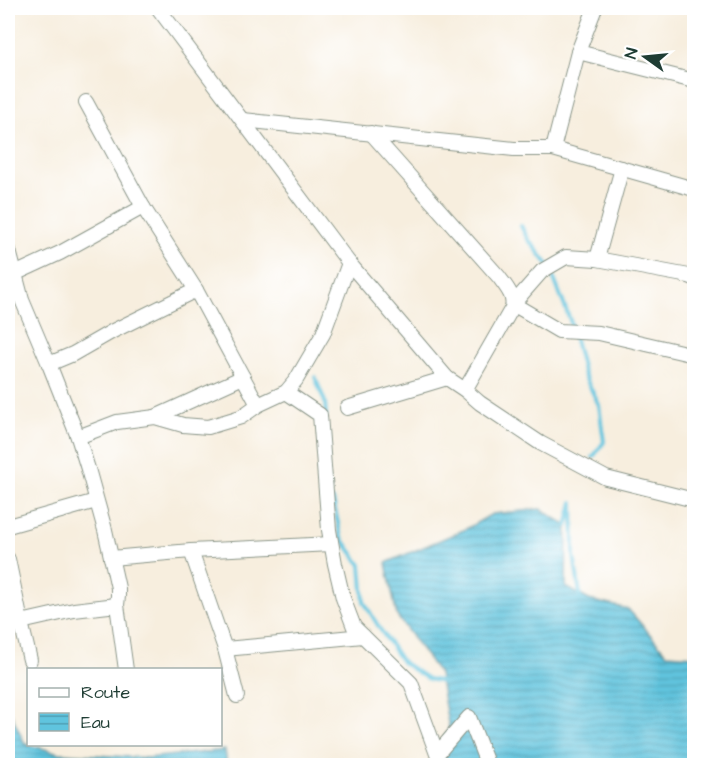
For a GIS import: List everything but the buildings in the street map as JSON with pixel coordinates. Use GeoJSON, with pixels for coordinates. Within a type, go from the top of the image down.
{"type":"FeatureCollection","features":[{"type":"Feature","properties":{"kind":"street"},"geometry":{"type":"LineString","coordinates":[[158,8],[349,263],[447,378],[540,443],[606,478],[694,500]]}},
{"type":"Feature","properties":{"kind":"street"},"geometry":{"type":"LineString","coordinates":[[553,149],[579,52],[595,8]]}},
{"type":"Feature","properties":{"kind":"street"},"geometry":{"type":"LineString","coordinates":[[579,52],[694,81]]}},
{"type":"Feature","properties":{"kind":"street"},"geometry":{"type":"LineString","coordinates":[[86,102],[143,207],[196,290],[258,405]]}},
{"type":"Feature","properties":{"kind":"street"},"geometry":{"type":"LineString","coordinates":[[243,120],[514,148],[553,149],[694,189]]}},
{"type":"Feature","properties":{"kind":"street"},"geometry":{"type":"LineString","coordinates":[[371,133],[499,277],[512,296],[513,304]]}},
{"type":"Feature","properties":{"kind":"street"},"geometry":{"type":"LineString","coordinates":[[597,259],[622,168]]}},
{"type":"Feature","properties":{"kind":"street"},"geometry":{"type":"LineString","coordinates":[[11,276],[60,253],[143,207]]}},
{"type":"Feature","properties":{"kind":"street"},"geometry":{"type":"LineString","coordinates":[[8,248],[11,276],[78,437],[96,501],[118,588],[117,605],[126,668]]}},
{"type":"Feature","properties":{"kind":"street"},"geometry":{"type":"LineString","coordinates":[[465,390],[513,304],[542,270],[566,257],[597,259],[694,278]]}},
{"type":"Feature","properties":{"kind":"street"},"geometry":{"type":"LineString","coordinates":[[155,417],[183,425],[208,427],[241,417],[258,405],[285,392],[296,380],[323,334],[349,263]]}},
{"type":"Feature","properties":{"kind":"street"},"geometry":{"type":"LineString","coordinates":[[49,364],[73,354],[113,331],[196,290]]}},
{"type":"Feature","properties":{"kind":"street"},"geometry":{"type":"LineString","coordinates":[[513,304],[559,331],[599,333],[694,355]]}},
{"type":"Feature","properties":{"kind":"street"},"geometry":{"type":"LineString","coordinates":[[78,437],[117,423],[155,417],[243,377]]}},
{"type":"Feature","properties":{"kind":"street"},"geometry":{"type":"LineString","coordinates":[[347,408],[447,378]]}},
{"type":"Feature","properties":{"kind":"street"},"geometry":{"type":"LineString","coordinates":[[285,392],[321,415],[331,544],[344,598],[354,627],[411,683],[437,754],[470,717],[488,765]]}},
{"type":"Feature","properties":{"kind":"street"},"geometry":{"type":"LineString","coordinates":[[8,526],[96,501]]}},
{"type":"Feature","properties":{"kind":"street"},"geometry":{"type":"LineString","coordinates":[[111,558],[191,551],[331,544]]}},
{"type":"Feature","properties":{"kind":"street"},"geometry":{"type":"LineString","coordinates":[[191,551],[225,649],[237,696]]}},
{"type":"Feature","properties":{"kind":"street"},"geometry":{"type":"LineString","coordinates":[[8,559],[10,581],[30,660]]}},
{"type":"Feature","properties":{"kind":"street"},"geometry":{"type":"LineString","coordinates":[[21,622],[74,610],[117,605]]}},
{"type":"Feature","properties":{"kind":"street"},"geometry":{"type":"LineString","coordinates":[[225,649],[363,636]]}},
{"type":"Feature","properties":{"kind":"water"},"geometry":{"type":"Polygon","coordinates":[[[541,509],[567,526],[566,587],[589,600],[628,609],[667,654],[694,656],[694,765],[441,765],[437,754],[449,728],[439,674],[397,616],[386,563],[466,529],[492,514],[541,509]]]}},
{"type":"Feature","properties":{"kind":"water"},"geometry":{"type":"Polygon","coordinates":[[[8,707],[27,746],[60,753],[147,758],[225,750],[227,765],[8,765],[8,707]]]}},
{"type":"Feature","properties":{"kind":"waterway"},"geometry":{"type":"LineString","coordinates":[[521,226],[549,266],[570,320],[584,375],[599,405],[604,442],[593,457]]}},
{"type":"Feature","properties":{"kind":"waterway"},"geometry":{"type":"LineString","coordinates":[[315,377],[325,402],[326,415]]}},
{"type":"Feature","properties":{"kind":"waterway"},"geometry":{"type":"LineString","coordinates":[[333,500],[341,537],[361,565],[364,602],[380,629],[402,662],[428,679],[443,682]]}},
{"type":"Feature","properties":{"kind":"waterway"},"geometry":{"type":"LineString","coordinates":[[567,526],[573,502],[574,556],[579,599]]}}]}
